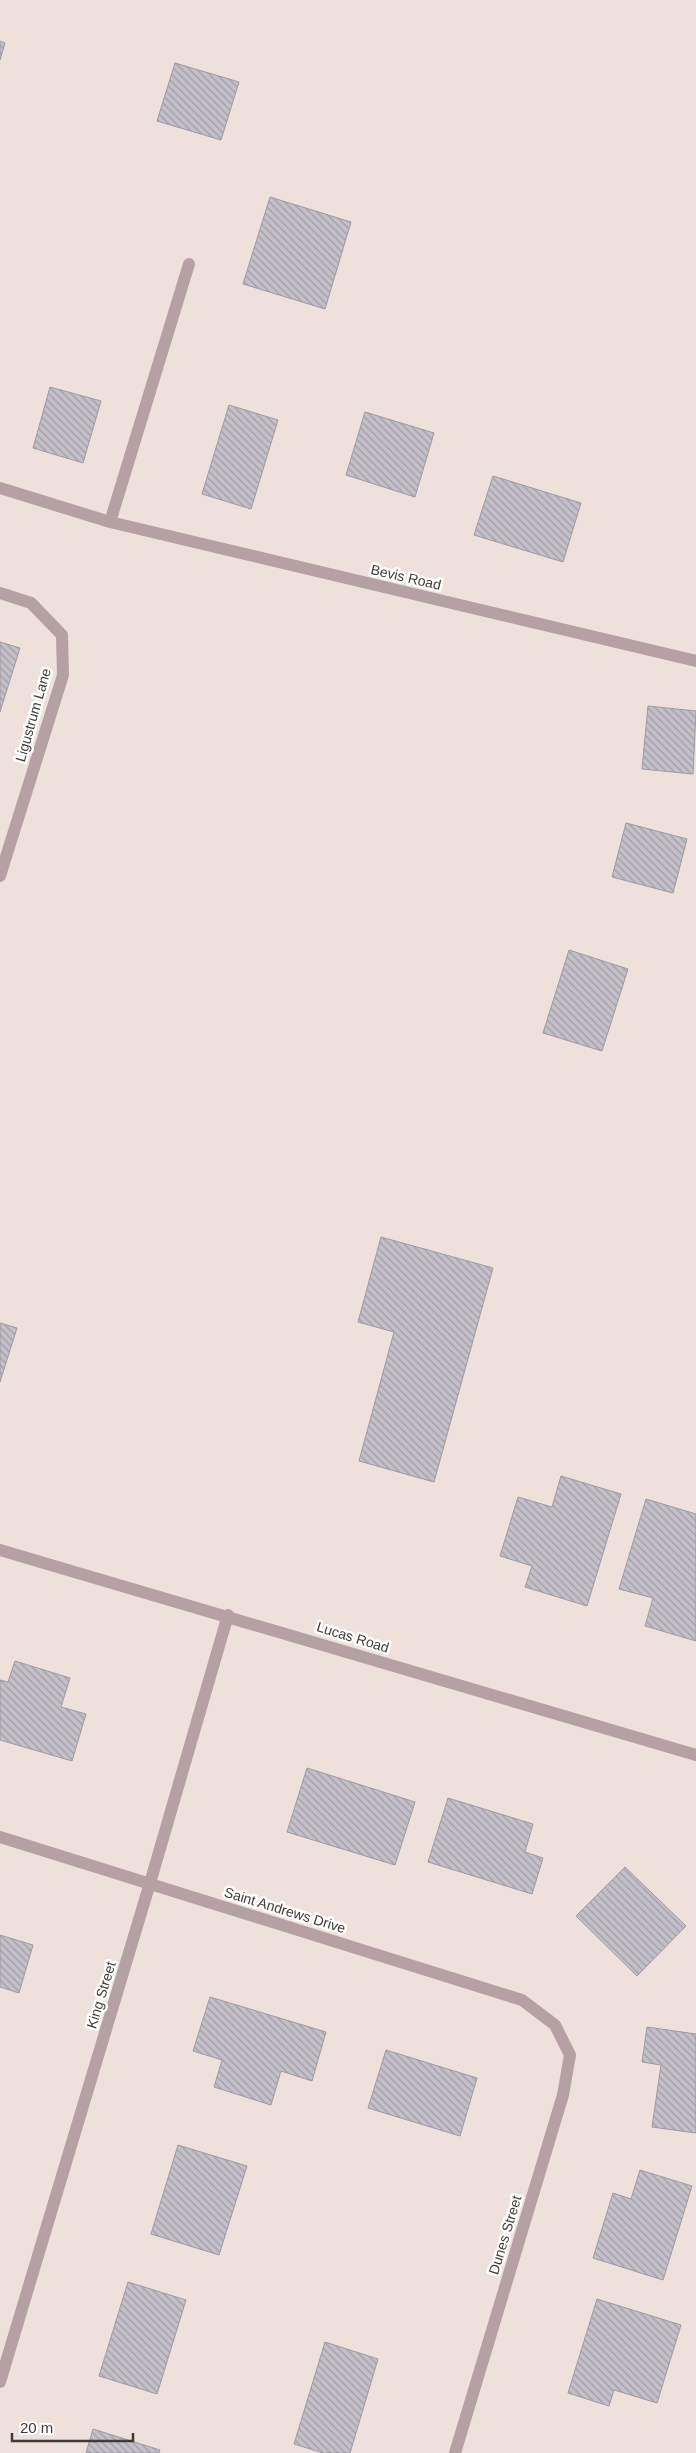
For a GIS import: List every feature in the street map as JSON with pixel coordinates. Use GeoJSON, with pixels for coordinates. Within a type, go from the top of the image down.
{"type":"FeatureCollection","features":[{"type":"Feature","properties":{"kind":"street"},"geometry":{"type":"LineString","coordinates":[[110,522],[189,264]]}},
{"type":"Feature","properties":{"kind":"street","name":"Bevis Road"},"geometry":{"type":"LineString","coordinates":[[0,488],[110,522],[696,661]]}},
{"type":"Feature","properties":{"kind":"street","name":"Ligustrum Lane"},"geometry":{"type":"LineString","coordinates":[[0,593],[32,603],[62,635],[63,675],[0,876]]}},
{"type":"Feature","properties":{"kind":"street","name":"Lucas Road"},"geometry":{"type":"LineString","coordinates":[[0,1550],[696,1755]]}},
{"type":"Feature","properties":{"kind":"street","name":"King Street"},"geometry":{"type":"LineString","coordinates":[[0,2382],[228,1616]]}},
{"type":"Feature","properties":{"kind":"street","name":"Saint Andrews Drive"},"geometry":{"type":"LineString","coordinates":[[0,1837],[522,2000],[555,2026]]}},
{"type":"Feature","properties":{"kind":"street","name":"Dunes Street"},"geometry":{"type":"LineString","coordinates":[[455,2453],[563,2095],[570,2055],[555,2026]]}},
{"type":"Feature","properties":{"kind":"building"},"geometry":{"type":"Polygon","coordinates":[[[0,41],[5,43],[0,60],[0,41]]]}},
{"type":"Feature","properties":{"kind":"building"},"geometry":{"type":"Polygon","coordinates":[[[175,63],[239,82],[221,140],[157,121],[175,63]]]}},
{"type":"Feature","properties":{"kind":"building"},"geometry":{"type":"Polygon","coordinates":[[[270,197],[351,222],[325,309],[243,284],[270,197]]]}},
{"type":"Feature","properties":{"kind":"building"},"geometry":{"type":"Polygon","coordinates":[[[50,387],[101,401],[83,463],[33,448],[50,387]]]}},
{"type":"Feature","properties":{"kind":"building"},"geometry":{"type":"Polygon","coordinates":[[[229,405],[278,420],[251,509],[202,494],[229,405]]]}},
{"type":"Feature","properties":{"kind":"building"},"geometry":{"type":"Polygon","coordinates":[[[365,412],[434,433],[415,497],[346,475],[365,412]]]}},
{"type":"Feature","properties":{"kind":"building"},"geometry":{"type":"Polygon","coordinates":[[[493,476],[581,503],[563,562],[474,535],[493,476]]]}},
{"type":"Feature","properties":{"kind":"building"},"geometry":{"type":"Polygon","coordinates":[[[0,642],[20,648],[0,712],[0,642]]]}},
{"type":"Feature","properties":{"kind":"building"},"geometry":{"type":"Polygon","coordinates":[[[648,706],[696,711],[693,774],[642,769],[648,706]]]}},
{"type":"Feature","properties":{"kind":"building"},"geometry":{"type":"Polygon","coordinates":[[[626,823],[687,839],[673,893],[612,877],[626,823]]]}},
{"type":"Feature","properties":{"kind":"building"},"geometry":{"type":"Polygon","coordinates":[[[569,950],[628,969],[602,1051],[543,1033],[569,950]]]}},
{"type":"Feature","properties":{"kind":"building"},"geometry":{"type":"Polygon","coordinates":[[[381,1237],[493,1268],[434,1482],[359,1461],[394,1332],[358,1322],[381,1237]]]}},
{"type":"Feature","properties":{"kind":"building"},"geometry":{"type":"Polygon","coordinates":[[[0,1323],[17,1328],[0,1382],[0,1323]]]}},
{"type":"Feature","properties":{"kind":"building"},"geometry":{"type":"Polygon","coordinates":[[[561,1476],[621,1494],[587,1606],[525,1587],[532,1566],[500,1556],[518,1497],[552,1507],[561,1476]]]}},
{"type":"Feature","properties":{"kind":"building"},"geometry":{"type":"Polygon","coordinates":[[[646,1499],[696,1514],[696,1641],[645,1626],[653,1598],[619,1589],[646,1499]]]}},
{"type":"Feature","properties":{"kind":"building"},"geometry":{"type":"Polygon","coordinates":[[[15,1661],[70,1678],[61,1707],[86,1714],[72,1761],[0,1740],[0,1680],[8,1682],[15,1661]]]}},
{"type":"Feature","properties":{"kind":"building"},"geometry":{"type":"Polygon","coordinates":[[[307,1768],[415,1802],[395,1865],[287,1832],[307,1768]]]}},
{"type":"Feature","properties":{"kind":"building"},"geometry":{"type":"Polygon","coordinates":[[[448,1798],[533,1824],[525,1852],[543,1858],[532,1894],[428,1862],[448,1798]]]}},
{"type":"Feature","properties":{"kind":"building"},"geometry":{"type":"Polygon","coordinates":[[[625,1867],[686,1926],[637,1976],[576,1916],[625,1867]]]}},
{"type":"Feature","properties":{"kind":"building"},"geometry":{"type":"Polygon","coordinates":[[[0,1935],[33,1945],[19,1993],[0,1987],[0,1935]]]}},
{"type":"Feature","properties":{"kind":"building"},"geometry":{"type":"Polygon","coordinates":[[[210,1997],[326,2032],[312,2081],[281,2071],[271,2105],[214,2087],[222,2060],[193,2051],[210,1997]]]}},
{"type":"Feature","properties":{"kind":"building"},"geometry":{"type":"Polygon","coordinates":[[[647,2027],[696,2034],[696,2133],[652,2127],[661,2065],[642,2062],[647,2027]]]}},
{"type":"Feature","properties":{"kind":"building"},"geometry":{"type":"Polygon","coordinates":[[[386,2050],[477,2078],[460,2136],[368,2108],[386,2050]]]}},
{"type":"Feature","properties":{"kind":"building"},"geometry":{"type":"Polygon","coordinates":[[[178,2145],[247,2166],[219,2255],[151,2234],[178,2145]]]}},
{"type":"Feature","properties":{"kind":"building"},"geometry":{"type":"Polygon","coordinates":[[[640,2170],[692,2186],[663,2280],[593,2258],[613,2193],[631,2199],[640,2170]]]}},
{"type":"Feature","properties":{"kind":"building"},"geometry":{"type":"Polygon","coordinates":[[[128,2282],[186,2300],[157,2394],[99,2376],[128,2282]]]}},
{"type":"Feature","properties":{"kind":"building"},"geometry":{"type":"Polygon","coordinates":[[[597,2299],[681,2325],[657,2403],[614,2390],[609,2406],[568,2393],[597,2299]]]}},
{"type":"Feature","properties":{"kind":"building"},"geometry":{"type":"Polygon","coordinates":[[[325,2342],[378,2359],[350,2453],[323,2453],[294,2444],[325,2342]]]}},
{"type":"Feature","properties":{"kind":"building"},"geometry":{"type":"Polygon","coordinates":[[[93,2429],[160,2450],[159,2453],[86,2453],[93,2429]]]}}]}
